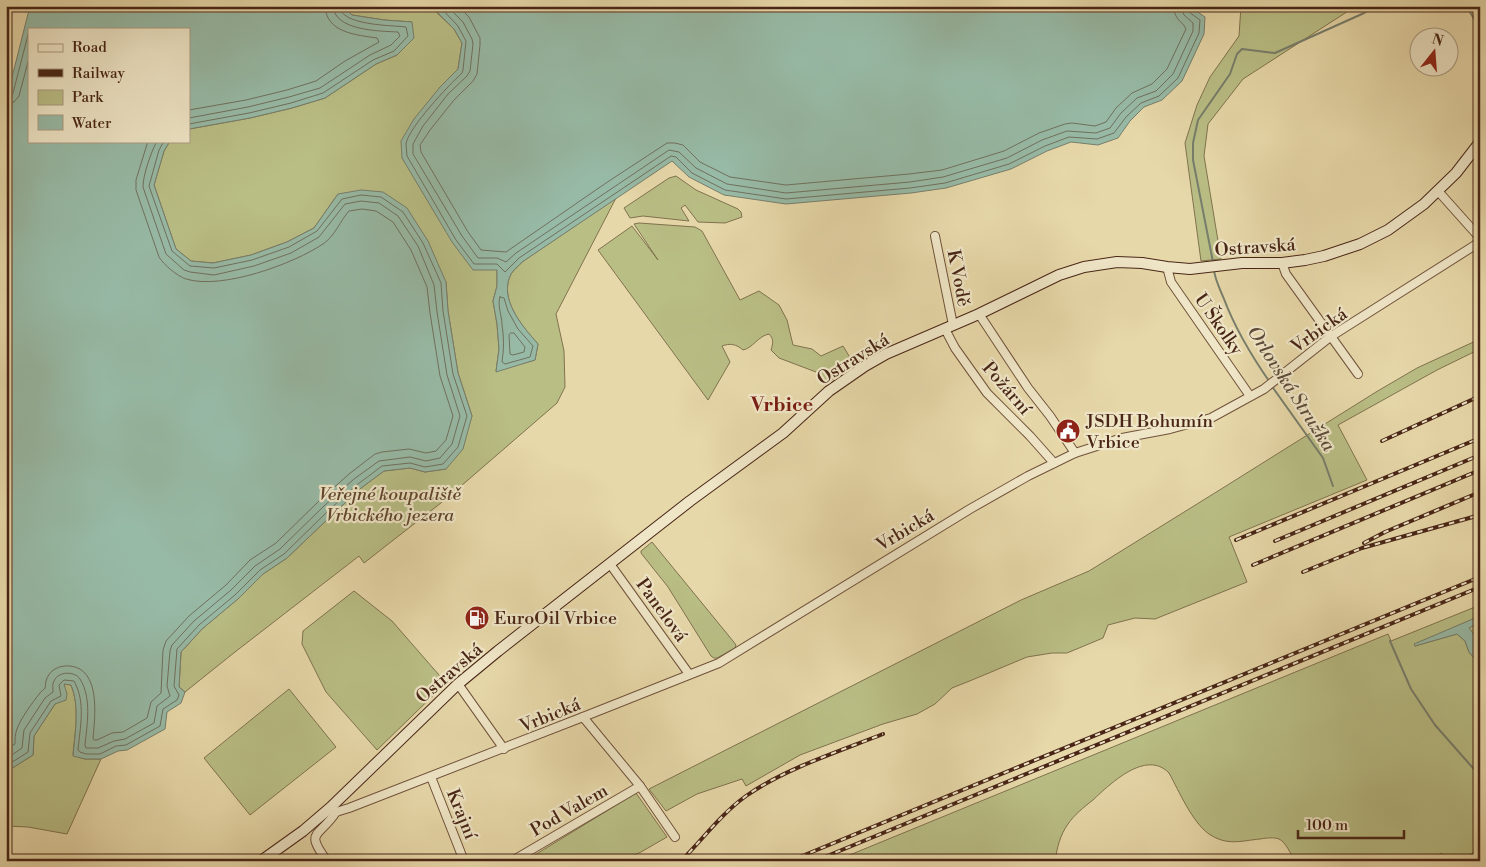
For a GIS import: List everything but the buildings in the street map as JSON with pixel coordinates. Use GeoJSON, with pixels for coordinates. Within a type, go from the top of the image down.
{"type":"FeatureCollection","features":[{"type":"Feature","properties":{"kind":"main road","name":"Ostravská"},"geometry":{"type":"LineString","coordinates":[[261,861],[333,809],[458,684],[690,500],[778,437],[814,403],[844,380],[886,354],[979,314],[1059,275],[1101,263],[1129,262],[1167,268],[1190,269],[1222,264],[1282,263],[1324,256],[1374,238],[1407,218],[1456,173],[1480,142]]}},
{"type":"Feature","properties":{"kind":"street"},"geometry":{"type":"LineString","coordinates":[[1438,191],[1480,238]]}},
{"type":"Feature","properties":{"kind":"street","name":"K Vodě"},"geometry":{"type":"LineString","coordinates":[[935,236],[949,327]]}},
{"type":"Feature","properties":{"kind":"street","name":"Vrbická"},"geometry":{"type":"LineString","coordinates":[[333,809],[349,808],[431,778],[719,662],[930,532],[1054,463],[1075,453],[1122,438],[1170,429],[1211,418],[1264,389],[1330,337],[1480,242]]}},
{"type":"Feature","properties":{"kind":"street"},"geometry":{"type":"LineString","coordinates":[[1282,263],[1286,274],[1358,374]]}},
{"type":"Feature","properties":{"kind":"street","name":"U Školky"},"geometry":{"type":"LineString","coordinates":[[1167,268],[1171,282],[1250,396]]}},
{"type":"Feature","properties":{"kind":"street","name":"Požární"},"geometry":{"type":"LineString","coordinates":[[979,314],[1028,388],[1075,453]]}},
{"type":"Feature","properties":{"kind":"street","name":"Požární"},"geometry":{"type":"LineString","coordinates":[[949,327],[955,348],[987,393],[1054,463]]}},
{"type":"Feature","properties":{"kind":"street","name":"Panelová"},"geometry":{"type":"LineString","coordinates":[[610,564],[690,674]]}},
{"type":"Feature","properties":{"kind":"street"},"geometry":{"type":"LineString","coordinates":[[458,684],[504,749]]}},
{"type":"Feature","properties":{"kind":"street"},"geometry":{"type":"LineString","coordinates":[[583,718],[640,786],[675,837]]}},
{"type":"Feature","properties":{"kind":"street","name":"Krajní"},"geometry":{"type":"LineString","coordinates":[[431,778],[464,861]]}},
{"type":"Feature","properties":{"kind":"street","name":"Pod Valem"},"geometry":{"type":"LineString","coordinates":[[512,861],[640,786]]}},
{"type":"Feature","properties":{"kind":"street"},"geometry":{"type":"LineString","coordinates":[[328,861],[314,840],[315,834],[328,824],[333,809]]}},
{"type":"Feature","properties":{"kind":"green space","name":"Veřejné koupaliště Vrbického jezera"},"geometry":{"type":"Polygon","coordinates":[[[342,6],[434,6],[434,10],[454,29],[462,43],[458,69],[440,87],[497,269],[497,286],[493,301],[499,349],[496,371],[535,360],[538,344],[519,321],[510,303],[508,283],[512,272],[522,262],[616,198],[556,314],[564,351],[565,387],[557,403],[446,499],[364,563],[359,556],[185,692],[179,687],[181,652],[202,629],[239,598],[263,574],[287,558],[361,488],[384,471],[410,468],[425,472],[446,469],[472,416],[458,373],[448,311],[446,282],[338,194],[314,228],[287,242],[251,255],[213,263],[191,261],[176,249],[154,185],[164,151],[169,142],[190,142],[190,129],[250,118],[325,98],[376,64],[397,55],[412,22],[352,15],[342,6]]]}},
{"type":"Feature","properties":{"kind":"green space"},"geometry":{"type":"Polygon","coordinates":[[[1241,6],[1356,6],[1243,79],[1208,124],[1204,156],[1221,259],[1201,261],[1185,143],[1197,105],[1210,77],[1239,36],[1241,6]]]}},
{"type":"Feature","properties":{"kind":"green space"},"geometry":{"type":"Polygon","coordinates":[[[676,176],[696,190],[738,209],[742,217],[725,223],[698,222],[685,205],[681,208],[689,221],[643,216],[630,218],[624,208],[669,178],[676,176]]]}},
{"type":"Feature","properties":{"kind":"green space"},"geometry":{"type":"Polygon","coordinates":[[[634,224],[695,227],[702,231],[740,300],[759,291],[779,305],[787,320],[793,345],[812,349],[821,356],[843,346],[854,364],[826,384],[816,372],[779,358],[771,350],[773,341],[769,334],[747,349],[743,350],[733,345],[722,346],[730,362],[708,400],[598,250],[632,226],[658,260],[634,224]]]}},
{"type":"Feature","properties":{"kind":"green space"},"geometry":{"type":"Polygon","coordinates":[[[1480,339],[1480,349],[1437,370],[1338,425],[1367,480],[1229,537],[1247,582],[1155,619],[1135,618],[1108,625],[1103,638],[1067,653],[1027,657],[952,688],[935,704],[917,714],[883,724],[800,755],[746,786],[742,779],[697,794],[666,811],[649,789],[1021,600],[1089,571],[1376,392],[1417,368],[1480,339]]]}},
{"type":"Feature","properties":{"kind":"green space"},"geometry":{"type":"Polygon","coordinates":[[[652,542],[733,641],[736,645],[735,648],[717,658],[711,656],[668,587],[641,553],[652,542]]]}},
{"type":"Feature","properties":{"kind":"green space"},"geometry":{"type":"Polygon","coordinates":[[[354,591],[392,621],[446,683],[377,750],[326,692],[302,644],[303,631],[354,591]]]}},
{"type":"Feature","properties":{"kind":"green space"},"geometry":{"type":"Polygon","coordinates":[[[1480,605],[1480,616],[1414,645],[1457,634],[1465,641],[1469,652],[1480,665],[1480,841],[1473,853],[1460,861],[1452,861],[1441,853],[1434,861],[1295,861],[1284,843],[1277,838],[1234,842],[1222,840],[1209,834],[1197,822],[1186,806],[1169,773],[1160,767],[1150,765],[1139,767],[1118,778],[1076,814],[1063,833],[1055,861],[835,861],[1388,634],[1391,641],[1480,605]]]}},
{"type":"Feature","properties":{"kind":"green space"},"geometry":{"type":"Polygon","coordinates":[[[1480,622],[1480,642],[1468,628],[1480,622]]]}},
{"type":"Feature","properties":{"kind":"green space"},"geometry":{"type":"Polygon","coordinates":[[[64,684],[71,685],[74,693],[76,720],[73,755],[85,759],[101,759],[67,834],[28,827],[6,826],[6,772],[33,755],[34,736],[55,704],[64,684]]]}},
{"type":"Feature","properties":{"kind":"green space"},"geometry":{"type":"Polygon","coordinates":[[[289,689],[336,747],[250,815],[204,758],[289,689]]]}},
{"type":"Feature","properties":{"kind":"green space"},"geometry":{"type":"Polygon","coordinates":[[[636,793],[667,837],[641,852],[620,861],[525,861],[636,793]]]}},
{"type":"Feature","properties":{"kind":"water"},"geometry":{"type":"Polygon","coordinates":[[[30,6],[342,6],[352,15],[412,22],[414,38],[397,55],[376,64],[325,98],[250,118],[190,129],[190,28],[28,28],[28,142],[169,142],[164,151],[154,185],[176,249],[191,261],[213,263],[251,255],[287,242],[314,228],[338,194],[361,190],[383,192],[407,208],[428,241],[446,282],[448,311],[458,373],[472,416],[463,449],[446,469],[425,472],[410,468],[384,471],[361,488],[287,558],[263,574],[239,598],[202,629],[181,652],[179,687],[185,692],[181,703],[167,712],[165,729],[127,750],[118,751],[101,759],[85,759],[73,756],[76,720],[74,693],[71,685],[64,684],[67,694],[66,700],[55,704],[34,736],[33,755],[6,772],[6,101],[30,6]]]}},
{"type":"Feature","properties":{"kind":"water"},"geometry":{"type":"Polygon","coordinates":[[[434,6],[1189,6],[1205,17],[1204,34],[1182,81],[1162,100],[1144,107],[1130,121],[1118,138],[1098,145],[1071,142],[1047,151],[1011,169],[946,188],[786,204],[724,195],[689,177],[672,161],[522,262],[513,271],[508,283],[510,303],[519,321],[538,344],[535,360],[496,372],[499,349],[493,301],[497,286],[497,270],[473,270],[452,242],[402,158],[401,141],[414,119],[440,87],[458,69],[462,43],[454,29],[434,9],[434,6]]]}},
{"type":"Feature","properties":{"kind":"water"},"geometry":{"type":"Polygon","coordinates":[[[1480,616],[1480,622],[1469,628],[1480,642],[1480,665],[1469,652],[1465,641],[1457,634],[1415,646],[1414,644],[1480,616]]]}},
{"type":"Feature","properties":{"kind":"water"},"geometry":{"type":"Polygon","coordinates":[[[1480,841],[1480,861],[1460,861],[1473,853],[1480,841]]]}},
{"type":"Feature","properties":{"kind":"waterway","name":"Orlovská Stružka"},"geometry":{"type":"LineString","coordinates":[[1213,262],[1193,160],[1193,143],[1198,120],[1230,74],[1237,54],[1242,49],[1275,53],[1377,6]]}},
{"type":"Feature","properties":{"kind":"waterway"},"geometry":{"type":"LineString","coordinates":[[1466,6],[1480,28]]}},
{"type":"Feature","properties":{"kind":"waterway","name":"Orlovská Stružka"},"geometry":{"type":"LineString","coordinates":[[1214,270],[1215,277],[1238,331],[1269,381]]}},
{"type":"Feature","properties":{"kind":"waterway","name":"Orlovská Stružka"},"geometry":{"type":"LineString","coordinates":[[1271,385],[1323,458],[1333,486]]}},
{"type":"Feature","properties":{"kind":"waterway","name":"Orlovská Stružka"},"geometry":{"type":"LineString","coordinates":[[1390,641],[1411,689],[1435,725],[1480,776]]}},
{"type":"Feature","properties":{"kind":"railway"},"geometry":{"type":"LineString","coordinates":[[1382,441],[1480,396]]}},
{"type":"Feature","properties":{"kind":"railway"},"geometry":{"type":"LineString","coordinates":[[1236,540],[1480,438]]}},
{"type":"Feature","properties":{"kind":"railway"},"geometry":{"type":"LineString","coordinates":[[1275,541],[1480,455]]}},
{"type":"Feature","properties":{"kind":"railway"},"geometry":{"type":"LineString","coordinates":[[1253,565],[1480,470]]}},
{"type":"Feature","properties":{"kind":"railway"},"geometry":{"type":"LineString","coordinates":[[1364,543],[1385,532],[1480,492]]}},
{"type":"Feature","properties":{"kind":"railway"},"geometry":{"type":"LineString","coordinates":[[1303,572],[1362,548],[1480,515]]}},
{"type":"Feature","properties":{"kind":"railway"},"geometry":{"type":"LineString","coordinates":[[790,861],[1480,577]]}},
{"type":"Feature","properties":{"kind":"railway"},"geometry":{"type":"LineString","coordinates":[[815,861],[1480,587]]}},
{"type":"Feature","properties":{"kind":"railway"},"geometry":{"type":"LineString","coordinates":[[681,861],[728,811],[761,786],[813,761],[883,734]]}},
{"type":"Feature","properties":{"kind":"place","name":"JSDH Bohumín Vrbice"},"geometry":{"type":"Point","coordinates":[1068,431]}},
{"type":"Feature","properties":{"kind":"place","name":"EuroOil Vrbice"},"geometry":{"type":"Point","coordinates":[477,618]}},
{"type":"Feature","properties":{"kind":"district","name":"Vrbice"},"geometry":{"type":"Point","coordinates":[782,404]}}]}
